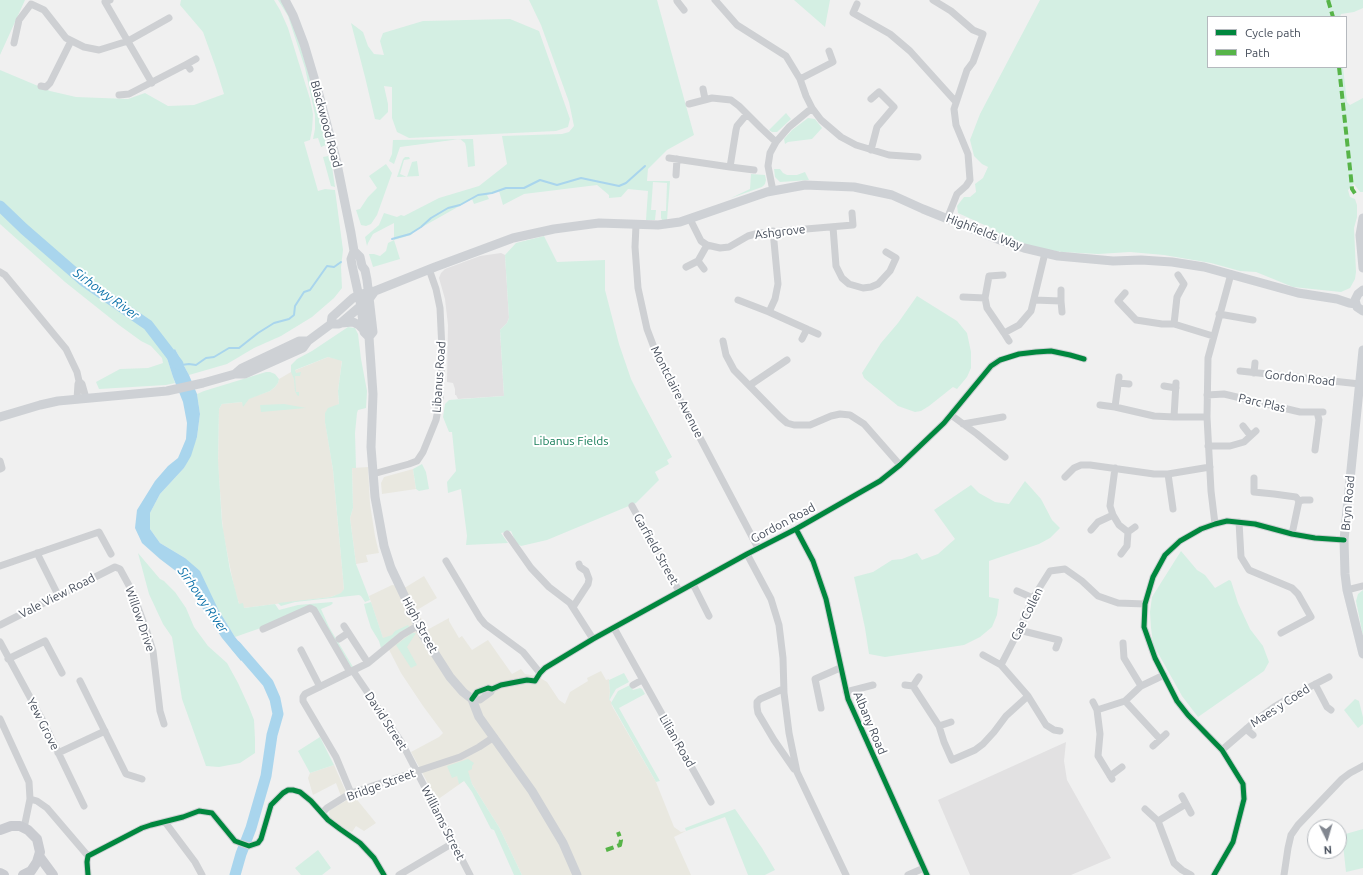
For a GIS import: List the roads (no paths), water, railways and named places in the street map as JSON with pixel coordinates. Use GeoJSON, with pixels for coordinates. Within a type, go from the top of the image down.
{"type":"FeatureCollection","features":[{"type":"Feature","properties":{"kind":"main road","name":"Blackwood Road"},"geometry":{"type":"LineString","coordinates":[[285,0],[293,15],[304,44],[318,91],[336,159],[354,251],[351,259],[365,297]]}},
{"type":"Feature","properties":{"kind":"main road","name":"Highfields Way"},"geometry":{"type":"LineString","coordinates":[[428,269],[513,238],[554,229],[593,224],[669,224],[690,219],[740,200],[773,191],[804,185],[854,187],[892,195],[1000,240],[1058,256],[1087,259],[1172,262],[1204,267],[1298,293],[1338,299],[1356,304]]}},
{"type":"Feature","properties":{"kind":"main road"},"geometry":{"type":"LineString","coordinates":[[1363,218],[1360,235],[1363,268]]}},
{"type":"Feature","properties":{"kind":"main road","name":"Blackwood Road"},"geometry":{"type":"LineString","coordinates":[[354,251],[360,257],[362,266],[359,271],[365,297]]}},
{"type":"Feature","properties":{"kind":"main road"},"geometry":{"type":"LineString","coordinates":[[331,324],[332,317],[353,298],[365,297],[428,269]]}},
{"type":"Feature","properties":{"kind":"main road"},"geometry":{"type":"LineString","coordinates":[[1338,299],[1360,292]]}},
{"type":"Feature","properties":{"kind":"main road"},"geometry":{"type":"LineString","coordinates":[[1360,292],[1356,297],[1356,304],[1357,307],[1363,311]]}},
{"type":"Feature","properties":{"kind":"main road"},"geometry":{"type":"LineString","coordinates":[[341,323],[365,297]]}},
{"type":"Feature","properties":{"kind":"main road"},"geometry":{"type":"LineString","coordinates":[[363,329],[365,297]]}},
{"type":"Feature","properties":{"kind":"main road","name":"High Street"},"geometry":{"type":"LineString","coordinates":[[365,297],[373,332],[369,337],[373,394],[371,447],[373,474],[380,533],[391,568],[433,652],[456,685],[472,699],[479,717],[532,791],[563,843],[577,875]]}},
{"type":"Feature","properties":{"kind":"main road"},"geometry":{"type":"LineString","coordinates":[[0,417],[40,405],[81,399],[167,391],[203,383],[235,374],[242,368],[299,341],[308,341],[331,324],[353,322],[359,325],[369,337]]}},
{"type":"Feature","properties":{"kind":"main road","name":"Bryn Road"},"geometry":{"type":"LineString","coordinates":[[1363,350],[1360,384],[1359,433],[1344,540],[1347,590],[1363,654]]}},
{"type":"Feature","properties":{"kind":"main road"},"geometry":{"type":"LineString","coordinates":[[0,830],[11,826],[24,828],[31,833],[36,840],[39,848],[39,856],[27,875]]}},
{"type":"Feature","properties":{"kind":"main road"},"geometry":{"type":"LineString","coordinates":[[39,856],[53,875]]}},
{"type":"Feature","properties":{"kind":"main road"},"geometry":{"type":"LineString","coordinates":[[0,873],[4,875]]}},
{"type":"Feature","properties":{"kind":"street"},"geometry":{"type":"LineString","coordinates":[[715,0],[737,25],[786,56],[800,79],[812,108],[821,120],[841,137],[856,146],[889,155],[918,157]]}},
{"type":"Feature","properties":{"kind":"street"},"geometry":{"type":"LineString","coordinates":[[933,0],[951,11],[972,30],[983,34],[973,62],[967,70],[954,109],[956,125],[968,154],[970,180],[957,194],[947,219]]}},
{"type":"Feature","properties":{"kind":"street"},"geometry":{"type":"LineString","coordinates":[[106,1],[152,83]]}},
{"type":"Feature","properties":{"kind":"street"},"geometry":{"type":"LineString","coordinates":[[676,2],[684,10]]}},
{"type":"Feature","properties":{"kind":"street"},"geometry":{"type":"LineString","coordinates":[[14,44],[19,20],[31,4],[44,10],[66,38],[84,48],[99,50],[128,41],[169,18]]}},
{"type":"Feature","properties":{"kind":"street"},"geometry":{"type":"LineString","coordinates":[[857,4],[853,13],[890,34],[910,51],[956,102]]}},
{"type":"Feature","properties":{"kind":"street"},"geometry":{"type":"LineString","coordinates":[[41,86],[46,87],[50,83],[71,41]]}},
{"type":"Feature","properties":{"kind":"street"},"geometry":{"type":"LineString","coordinates":[[800,79],[833,62],[829,52]]}},
{"type":"Feature","properties":{"kind":"street"},"geometry":{"type":"LineString","coordinates":[[119,95],[130,94],[189,67],[196,59]]}},
{"type":"Feature","properties":{"kind":"street"},"geometry":{"type":"LineString","coordinates":[[703,90],[706,99]]}},
{"type":"Feature","properties":{"kind":"street"},"geometry":{"type":"LineString","coordinates":[[871,99],[879,92],[894,108],[877,127],[871,150]]}},
{"type":"Feature","properties":{"kind":"street"},"geometry":{"type":"LineString","coordinates":[[689,104],[712,98],[731,100],[776,142]]}},
{"type":"Feature","properties":{"kind":"street"},"geometry":{"type":"LineString","coordinates":[[773,191],[769,174],[770,153],[776,142],[789,127],[812,108]]}},
{"type":"Feature","properties":{"kind":"street"},"geometry":{"type":"LineString","coordinates":[[730,167],[737,126],[747,114]]}},
{"type":"Feature","properties":{"kind":"street"},"geometry":{"type":"LineString","coordinates":[[669,158],[754,170]]}},
{"type":"Feature","properties":{"kind":"street"},"geometry":{"type":"LineString","coordinates":[[676,175],[677,159]]}},
{"type":"Feature","properties":{"kind":"street","name":"Ashgrove"},"geometry":{"type":"LineString","coordinates":[[706,245],[714,248],[725,248],[748,236],[759,233],[853,225],[852,213]]}},
{"type":"Feature","properties":{"kind":"street"},"geometry":{"type":"LineString","coordinates":[[686,267],[698,261],[706,245],[698,236],[690,219]]}},
{"type":"Feature","properties":{"kind":"street","name":"Montclaire Avenue"},"geometry":{"type":"LineString","coordinates":[[636,225],[635,247],[638,288],[647,328],[658,358],[758,548]]}},
{"type":"Feature","properties":{"kind":"street"},"geometry":{"type":"LineString","coordinates":[[833,227],[836,266],[842,278],[848,284],[863,288],[878,284],[890,271],[899,256],[886,252]]}},
{"type":"Feature","properties":{"kind":"street"},"geometry":{"type":"LineString","coordinates":[[769,312],[778,284],[773,231]]}},
{"type":"Feature","properties":{"kind":"street"},"geometry":{"type":"LineString","coordinates":[[1004,333],[1019,325],[1031,311],[1045,253]]}},
{"type":"Feature","properties":{"kind":"street"},"geometry":{"type":"LineString","coordinates":[[698,261],[704,269]]}},
{"type":"Feature","properties":{"kind":"street","name":"Libanus Road"},"geometry":{"type":"LineString","coordinates":[[373,474],[408,465],[417,461],[423,452],[436,420],[440,399],[442,343],[440,308],[434,282],[428,269]]}},
{"type":"Feature","properties":{"kind":"street"},"geometry":{"type":"LineString","coordinates":[[0,272],[5,275],[66,349],[77,372],[79,382],[82,384],[81,399]]}},
{"type":"Feature","properties":{"kind":"street"},"geometry":{"type":"LineString","coordinates":[[1215,524],[1208,446],[1208,358],[1231,274]]}},
{"type":"Feature","properties":{"kind":"street"},"geometry":{"type":"LineString","coordinates":[[1003,275],[989,276],[985,298],[987,308],[1009,341]]}},
{"type":"Feature","properties":{"kind":"street"},"geometry":{"type":"LineString","coordinates":[[1174,324],[1176,297],[1184,284],[1178,275]]}},
{"type":"Feature","properties":{"kind":"street"},"geometry":{"type":"LineString","coordinates":[[1061,290],[1060,301],[1062,312]]}},
{"type":"Feature","properties":{"kind":"street"},"geometry":{"type":"LineString","coordinates":[[1125,293],[1118,301],[1136,320],[1162,324],[1174,324],[1213,336]]}},
{"type":"Feature","properties":{"kind":"street"},"geometry":{"type":"LineString","coordinates":[[748,304],[750,296]]}},
{"type":"Feature","properties":{"kind":"street"},"geometry":{"type":"LineString","coordinates":[[963,297],[985,298]]}},
{"type":"Feature","properties":{"kind":"street"},"geometry":{"type":"LineString","coordinates":[[738,300],[818,334]]}},
{"type":"Feature","properties":{"kind":"street"},"geometry":{"type":"LineString","coordinates":[[1034,300],[1060,301]]}},
{"type":"Feature","properties":{"kind":"street"},"geometry":{"type":"LineString","coordinates":[[1219,314],[1253,320]]}},
{"type":"Feature","properties":{"kind":"street"},"geometry":{"type":"LineString","coordinates":[[802,339],[807,329]]}},
{"type":"Feature","properties":{"kind":"street"},"geometry":{"type":"LineString","coordinates":[[723,341],[726,355],[732,366],[786,423],[794,425],[810,425],[831,416],[840,414],[850,415],[864,424],[900,465]]}},
{"type":"Feature","properties":{"kind":"street","name":"Gordon Road"},"geometry":{"type":"LineString","coordinates":[[472,699],[480,700],[491,692],[492,689],[501,685],[527,680],[535,681],[545,668],[593,639],[880,481],[900,465],[944,423],[991,366],[1000,360],[1019,354],[1051,351],[1084,359]]}},
{"type":"Feature","properties":{"kind":"street"},"geometry":{"type":"LineString","coordinates":[[750,386],[787,360]]}},
{"type":"Feature","properties":{"kind":"street"},"geometry":{"type":"LineString","coordinates":[[1254,373],[1255,362]]}},
{"type":"Feature","properties":{"kind":"street","name":"Gordon Road"},"geometry":{"type":"LineString","coordinates":[[1240,371],[1360,384]]}},
{"type":"Feature","properties":{"kind":"street"},"geometry":{"type":"LineString","coordinates":[[1115,407],[1119,380],[1128,384]]}},
{"type":"Feature","properties":{"kind":"street"},"geometry":{"type":"LineString","coordinates":[[1164,386],[1176,385],[1174,417]]}},
{"type":"Feature","properties":{"kind":"street","name":"Parc Plas"},"geometry":{"type":"LineString","coordinates":[[1207,395],[1224,394],[1300,412],[1320,412],[1315,450]]}},
{"type":"Feature","properties":{"kind":"street"},"geometry":{"type":"LineString","coordinates":[[1100,405],[1154,416],[1207,417]]}},
{"type":"Feature","properties":{"kind":"street"},"geometry":{"type":"LineString","coordinates":[[951,414],[1005,457]]}},
{"type":"Feature","properties":{"kind":"street"},"geometry":{"type":"LineString","coordinates":[[963,424],[1003,417]]}},
{"type":"Feature","properties":{"kind":"street"},"geometry":{"type":"LineString","coordinates":[[1208,446],[1230,446],[1244,442],[1253,433],[1244,426]]}},
{"type":"Feature","properties":{"kind":"street"},"geometry":{"type":"LineString","coordinates":[[0,461],[2,468],[0,469]]}},
{"type":"Feature","properties":{"kind":"street"},"geometry":{"type":"LineString","coordinates":[[1065,477],[1074,468],[1081,465],[1168,474],[1210,467]]}},
{"type":"Feature","properties":{"kind":"street"},"geometry":{"type":"LineString","coordinates":[[1115,468],[1110,506],[1119,525],[1128,532]]}},
{"type":"Feature","properties":{"kind":"street"},"geometry":{"type":"LineString","coordinates":[[1168,474],[1173,509]]}},
{"type":"Feature","properties":{"kind":"street"},"geometry":{"type":"LineString","coordinates":[[1254,478],[1254,492],[1296,497],[1299,501]]}},
{"type":"Feature","properties":{"kind":"street"},"geometry":{"type":"LineString","coordinates":[[1299,501],[1310,500]]}},
{"type":"Feature","properties":{"kind":"street"},"geometry":{"type":"LineString","coordinates":[[1292,534],[1299,501]]}},
{"type":"Feature","properties":{"kind":"street","name":"Garfield Street"},"geometry":{"type":"LineString","coordinates":[[632,506],[679,591]]}},
{"type":"Feature","properties":{"kind":"street"},"geometry":{"type":"LineString","coordinates":[[1092,530],[1098,522],[1113,515]]}},
{"type":"Feature","properties":{"kind":"street"},"geometry":{"type":"LineString","coordinates":[[1214,875],[1233,842],[1244,799],[1243,784],[1222,750],[1188,715],[1177,700],[1155,658],[1144,627],[1144,604],[1153,577],[1165,555],[1180,541],[1201,529],[1227,521],[1255,524],[1292,534],[1315,538],[1344,540]]}},
{"type":"Feature","properties":{"kind":"street"},"geometry":{"type":"LineString","coordinates":[[1239,522],[1241,557],[1249,570],[1292,588],[1298,594],[1311,617],[1281,632]]}},
{"type":"Feature","properties":{"kind":"street"},"geometry":{"type":"LineString","coordinates":[[1128,532],[1135,527]]}},
{"type":"Feature","properties":{"kind":"street","name":"Albany Road"},"geometry":{"type":"LineString","coordinates":[[796,528],[812,561],[824,592],[832,622],[840,668],[848,699],[927,875]]}},
{"type":"Feature","properties":{"kind":"street"},"geometry":{"type":"LineString","coordinates":[[0,566],[99,532],[110,554]]}},
{"type":"Feature","properties":{"kind":"street"},"geometry":{"type":"LineString","coordinates":[[1121,554],[1127,546],[1128,532]]}},
{"type":"Feature","properties":{"kind":"street"},"geometry":{"type":"LineString","coordinates":[[506,534],[531,568],[549,587],[570,603],[593,639]]}},
{"type":"Feature","properties":{"kind":"street"},"geometry":{"type":"LineString","coordinates":[[37,553],[58,595]]}},
{"type":"Feature","properties":{"kind":"street"},"geometry":{"type":"LineString","coordinates":[[747,554],[771,599],[779,625],[783,658],[783,689],[789,733],[797,772]]}},
{"type":"Feature","properties":{"kind":"street"},"geometry":{"type":"LineString","coordinates":[[446,561],[485,624],[523,652],[540,673]]}},
{"type":"Feature","properties":{"kind":"street"},"geometry":{"type":"LineString","coordinates":[[573,608],[588,584],[589,579],[586,571],[580,567],[579,564]]}},
{"type":"Feature","properties":{"kind":"street","name":"Vale View Road"},"geometry":{"type":"LineString","coordinates":[[0,625],[115,567]]}},
{"type":"Feature","properties":{"kind":"street","name":"Willow Drive"},"geometry":{"type":"LineString","coordinates":[[115,567],[120,569],[132,591],[148,632],[153,651],[160,711],[164,724]]}},
{"type":"Feature","properties":{"kind":"street","name":"Cae Collen"},"geometry":{"type":"LineString","coordinates":[[1001,665],[1020,630],[1033,598],[1050,572],[1065,569],[1082,581],[1098,596],[1118,603],[1144,604]]}},
{"type":"Feature","properties":{"kind":"street"},"geometry":{"type":"LineString","coordinates":[[693,584],[709,616]]}},
{"type":"Feature","properties":{"kind":"street"},"geometry":{"type":"LineString","coordinates":[[1347,590],[1363,586]]}},
{"type":"Feature","properties":{"kind":"street"},"geometry":{"type":"LineString","coordinates":[[1017,591],[1033,598]]}},
{"type":"Feature","properties":{"kind":"street","name":"David Street"},"geometry":{"type":"LineString","coordinates":[[263,629],[310,608],[314,610],[352,671],[402,743],[416,772]]}},
{"type":"Feature","properties":{"kind":"street"},"geometry":{"type":"LineString","coordinates":[[351,793],[331,748],[303,701],[303,697],[305,694],[368,663],[402,635],[419,625]]}},
{"type":"Feature","properties":{"kind":"street"},"geometry":{"type":"LineString","coordinates":[[344,626],[368,663]]}},
{"type":"Feature","properties":{"kind":"street","name":"Lilian Road"},"geometry":{"type":"LineString","coordinates":[[614,628],[711,802]]}},
{"type":"Feature","properties":{"kind":"street"},"geometry":{"type":"LineString","coordinates":[[1020,630],[1058,640],[1056,648]]}},
{"type":"Feature","properties":{"kind":"street"},"geometry":{"type":"LineString","coordinates":[[339,639],[348,633]]}},
{"type":"Feature","properties":{"kind":"street"},"geometry":{"type":"LineString","coordinates":[[8,659],[45,641],[62,673]]}},
{"type":"Feature","properties":{"kind":"street","name":"Yew Grove"},"geometry":{"type":"LineString","coordinates":[[0,642],[44,723],[84,806]]}},
{"type":"Feature","properties":{"kind":"street"},"geometry":{"type":"LineString","coordinates":[[1123,643],[1124,658],[1141,686]]}},
{"type":"Feature","properties":{"kind":"street"},"geometry":{"type":"LineString","coordinates":[[301,650],[320,687]]}},
{"type":"Feature","properties":{"kind":"street"},"geometry":{"type":"LineString","coordinates":[[983,655],[1001,665],[1028,696],[1046,725],[1054,730],[1060,730]]}},
{"type":"Feature","properties":{"kind":"street"},"geometry":{"type":"LineString","coordinates":[[821,708],[815,679],[840,668]]}},
{"type":"Feature","properties":{"kind":"street"},"geometry":{"type":"LineString","coordinates":[[1097,710],[1125,702],[1141,686],[1164,675]]}},
{"type":"Feature","properties":{"kind":"street"},"geometry":{"type":"LineString","coordinates":[[913,686],[919,677]]}},
{"type":"Feature","properties":{"kind":"street","name":"Maes y Coed"},"geometry":{"type":"LineString","coordinates":[[1222,750],[1246,729],[1274,708],[1329,677]]}},
{"type":"Feature","properties":{"kind":"street"},"geometry":{"type":"LineString","coordinates":[[633,685],[642,680]]}},
{"type":"Feature","properties":{"kind":"street"},"geometry":{"type":"LineString","coordinates":[[80,681],[126,774],[142,779]]}},
{"type":"Feature","properties":{"kind":"street","name":"Maes y Coed"},"geometry":{"type":"LineString","coordinates":[[1315,684],[1327,707],[1331,710]]}},
{"type":"Feature","properties":{"kind":"street"},"geometry":{"type":"LineString","coordinates":[[846,692],[873,685]]}},
{"type":"Feature","properties":{"kind":"street"},"geometry":{"type":"LineString","coordinates":[[905,685],[913,686],[939,726],[949,762],[975,750],[983,744],[1006,716],[1028,696]]}},
{"type":"Feature","properties":{"kind":"street"},"geometry":{"type":"LineString","coordinates":[[783,689],[760,699],[757,702],[758,713],[774,740],[797,772],[846,875]]}},
{"type":"Feature","properties":{"kind":"street"},"geometry":{"type":"LineString","coordinates":[[1093,702],[1097,710],[1100,734],[1098,756],[1111,777],[1122,767]]}},
{"type":"Feature","properties":{"kind":"street"},"geometry":{"type":"LineString","coordinates":[[1125,702],[1163,736],[1153,746]]}},
{"type":"Feature","properties":{"kind":"street"},"geometry":{"type":"LineString","coordinates":[[0,720],[28,782],[30,799],[24,828]]}},
{"type":"Feature","properties":{"kind":"street"},"geometry":{"type":"LineString","coordinates":[[939,726],[951,722]]}},
{"type":"Feature","properties":{"kind":"street","name":"Maes y Coed"},"geometry":{"type":"LineString","coordinates":[[1246,729],[1253,736]]}},
{"type":"Feature","properties":{"kind":"street"},"geometry":{"type":"LineString","coordinates":[[58,753],[105,731]]}},
{"type":"Feature","properties":{"kind":"street","name":"Bridge Street"},"geometry":{"type":"LineString","coordinates":[[322,813],[327,808],[351,793],[460,757],[494,737]]}},
{"type":"Feature","properties":{"kind":"street"},"geometry":{"type":"LineString","coordinates":[[1284,875],[1288,848],[1292,835],[1298,824],[1342,779],[1363,766]]}},
{"type":"Feature","properties":{"kind":"street","name":"Williams Street"},"geometry":{"type":"LineString","coordinates":[[416,772],[470,875]]}},
{"type":"Feature","properties":{"kind":"street"},"geometry":{"type":"LineString","coordinates":[[88,875],[86,862],[88,856],[142,828],[199,811],[212,813],[235,841],[249,846],[261,839],[272,805],[283,792],[293,790],[300,792],[328,820],[360,843],[374,858],[384,875]]}},
{"type":"Feature","properties":{"kind":"street"},"geometry":{"type":"LineString","coordinates":[[1182,796],[1191,813]]}},
{"type":"Feature","properties":{"kind":"street"},"geometry":{"type":"LineString","coordinates":[[30,799],[37,801],[48,808],[88,856]]}},
{"type":"Feature","properties":{"kind":"street"},"geometry":{"type":"LineString","coordinates":[[1158,821],[1186,804]]}},
{"type":"Feature","properties":{"kind":"street"},"geometry":{"type":"LineString","coordinates":[[1145,809],[1158,821],[1174,863],[1191,875]]}},
{"type":"Feature","properties":{"kind":"street"},"geometry":{"type":"LineString","coordinates":[[165,822],[195,862],[202,875]]}},
{"type":"Feature","properties":{"kind":"street"},"geometry":{"type":"LineString","coordinates":[[399,875],[453,843]]}},
{"type":"Feature","properties":{"kind":"street"},"geometry":{"type":"LineString","coordinates":[[908,875],[924,868]]}},
{"type":"Feature","properties":{"kind":"water"},"geometry":{"type":"Polygon","coordinates":[[[175,349],[197,394],[200,414],[197,437],[191,456],[184,468],[160,494],[150,513],[150,529],[160,543],[185,558],[200,571],[218,609],[235,637],[248,653],[241,661],[222,638],[201,606],[193,584],[142,543],[135,528],[137,510],[155,481],[168,466],[178,458],[186,439],[187,423],[183,402],[166,355],[175,349]]]}},
{"type":"Feature","properties":{"kind":"waterway"},"geometry":{"type":"LineString","coordinates":[[392,239],[410,234],[431,218],[448,208],[460,205],[478,195],[492,193],[506,188],[524,188],[540,180],[557,185],[581,178],[619,186],[626,183],[645,166]]}},
{"type":"Feature","properties":{"kind":"waterway","name":"Sirhowy River"},"geometry":{"type":"LineString","coordinates":[[0,206],[85,282],[148,325],[178,364]]}},
{"type":"Feature","properties":{"kind":"waterway"},"geometry":{"type":"LineString","coordinates":[[181,365],[196,365],[206,358],[214,357],[229,348],[239,348],[274,323],[289,319],[294,315],[295,306],[304,292],[310,290],[327,266],[334,267],[341,262]]}},
{"type":"Feature","properties":{"kind":"waterway","name":"Sirhowy River"},"geometry":{"type":"LineString","coordinates":[[235,875],[251,828],[266,776],[272,735],[278,714],[275,699],[268,683],[236,646]]}},
{"type":"Feature","properties":{"kind":"park label","name":"Libanus Fields"},"geometry":{"type":"Point","coordinates":[571,441]}}]}
